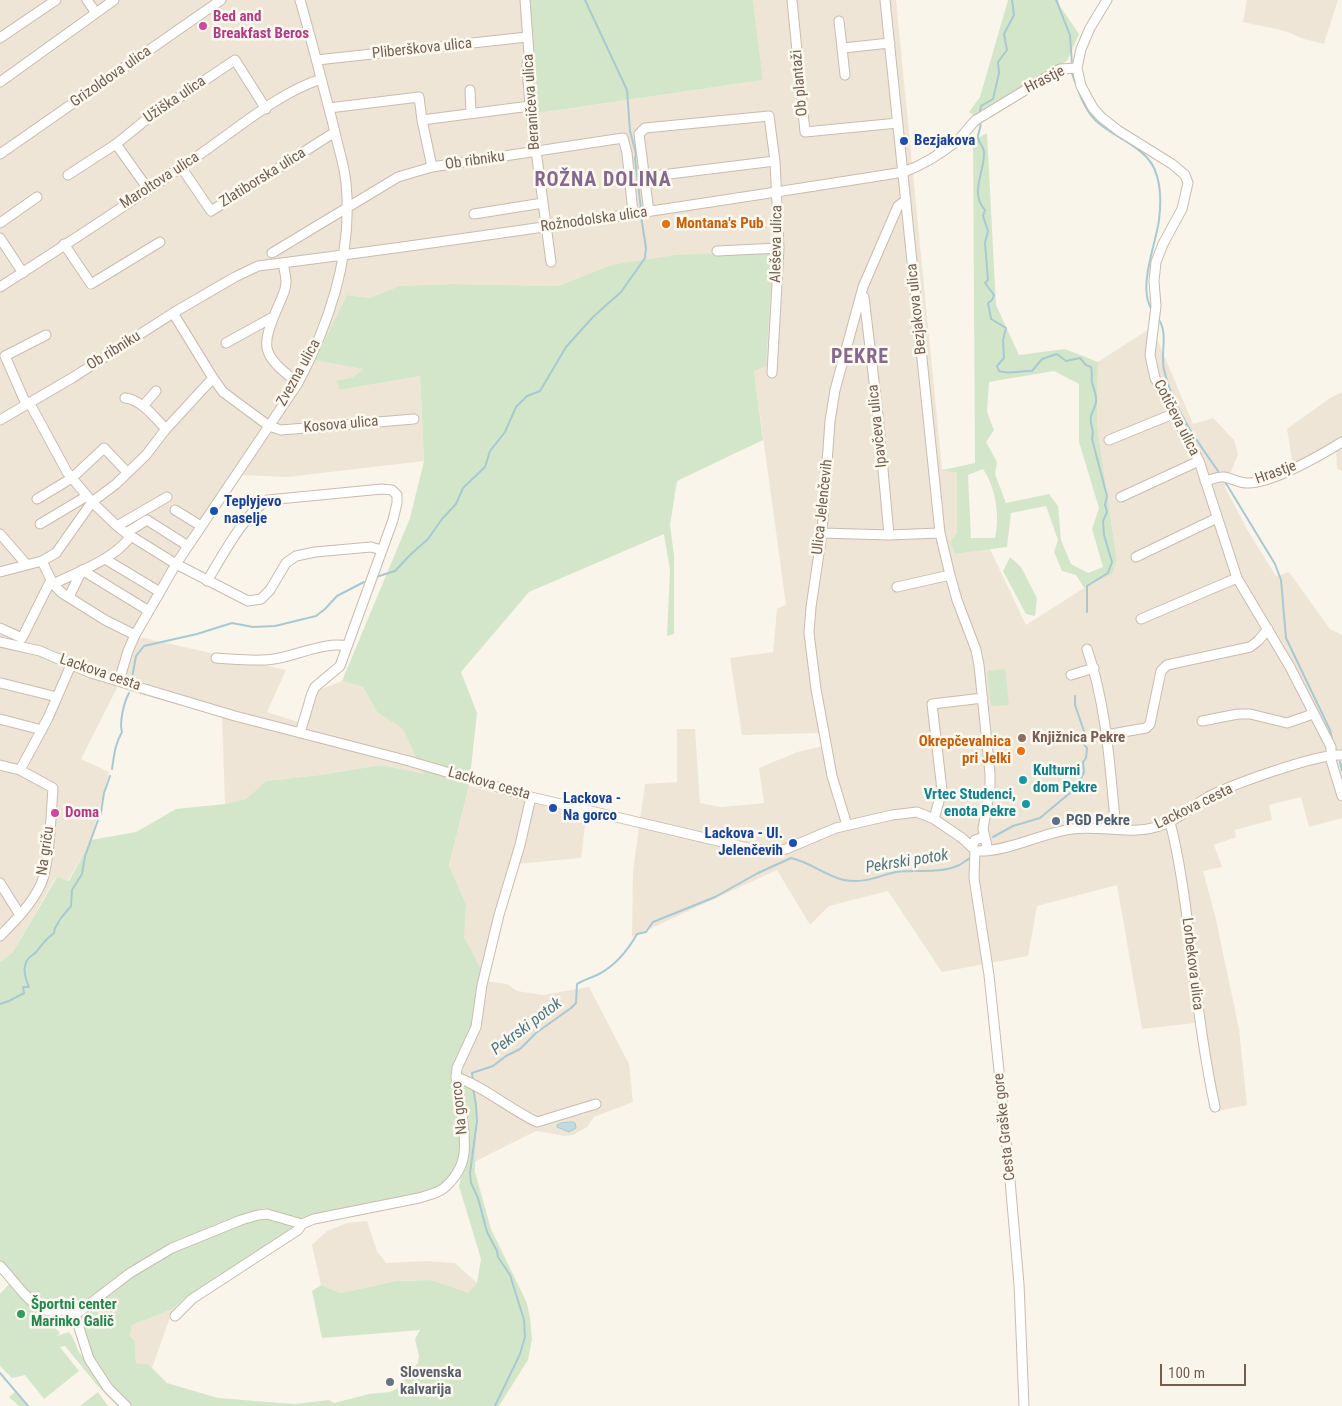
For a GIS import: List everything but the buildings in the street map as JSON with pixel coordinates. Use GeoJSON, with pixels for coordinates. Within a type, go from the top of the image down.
{"type":"FeatureCollection","features":[{"type":"Feature","properties":{"kind":"street"},"geometry":{"type":"LineString","coordinates":[[0,38],[56,0]]}},
{"type":"Feature","properties":{"kind":"street"},"geometry":{"type":"LineString","coordinates":[[87,0],[96,13]]}},
{"type":"Feature","properties":{"kind":"street"},"geometry":{"type":"LineString","coordinates":[[0,82],[114,0]]}},
{"type":"Feature","properties":{"kind":"street","name":"Grizoldova ulica"},"geometry":{"type":"LineString","coordinates":[[0,154],[221,0]]}},
{"type":"Feature","properties":{"kind":"street","name":"Zvezna ulica"},"geometry":{"type":"LineString","coordinates":[[119,681],[135,635],[176,564],[298,383],[312,356],[326,320],[344,254],[347,207],[344,172],[317,60],[300,0]]}},
{"type":"Feature","properties":{"kind":"street","name":"Beraničeva ulica"},"geometry":{"type":"LineString","coordinates":[[525,0],[530,106],[552,262]]}},
{"type":"Feature","properties":{"kind":"street","name":"Ob plantaži"},"geometry":{"type":"LineString","coordinates":[[792,0],[805,132],[898,122]]}},
{"type":"Feature","properties":{"kind":"street","name":"Bezjakova ulica"},"geometry":{"type":"LineString","coordinates":[[885,0],[940,533],[959,606],[976,650],[983,698],[990,788],[980,845]]}},
{"type":"Feature","properties":{"kind":"street","name":"Hrastje"},"geometry":{"type":"LineString","coordinates":[[904,172],[917,167],[946,149],[959,139],[967,128],[979,118],[1060,69],[1074,67],[1090,28],[1107,0]]}},
{"type":"Feature","properties":{"kind":"street"},"geometry":{"type":"LineString","coordinates":[[840,21],[845,76]]}},
{"type":"Feature","properties":{"kind":"street","name":"Pliberškova ulica"},"geometry":{"type":"LineString","coordinates":[[317,60],[527,37]]}},
{"type":"Feature","properties":{"kind":"street"},"geometry":{"type":"LineString","coordinates":[[843,48],[890,43]]}},
{"type":"Feature","properties":{"kind":"street","name":"Užiška ulica"},"geometry":{"type":"LineString","coordinates":[[68,176],[116,144],[147,119],[235,60],[266,108]]}},
{"type":"Feature","properties":{"kind":"street","name":"Cotičeva ulica"},"geometry":{"type":"LineString","coordinates":[[1074,67],[1081,86],[1093,108],[1102,117],[1119,131],[1185,174],[1188,183],[1182,209],[1163,244],[1156,262],[1154,281],[1155,314],[1150,355],[1155,378],[1206,481],[1237,578],[1290,667],[1312,714],[1331,747],[1332,760],[1342,796]]}},
{"type":"Feature","properties":{"kind":"street","name":"Maroltova ulica"},"geometry":{"type":"LineString","coordinates":[[0,287],[266,108],[301,86],[321,79]]}},
{"type":"Feature","properties":{"kind":"street"},"geometry":{"type":"LineString","coordinates":[[470,90],[471,114]]}},
{"type":"Feature","properties":{"kind":"street"},"geometry":{"type":"LineString","coordinates":[[328,108],[419,97],[432,167]]}},
{"type":"Feature","properties":{"kind":"street"},"geometry":{"type":"LineString","coordinates":[[422,120],[530,106]]}},
{"type":"Feature","properties":{"kind":"street","name":"Aleševa ulica"},"geometry":{"type":"LineString","coordinates":[[644,177],[638,134],[645,128],[768,116],[778,191],[778,248],[772,373]]}},
{"type":"Feature","properties":{"kind":"street","name":"Zlatiborska ulica"},"geometry":{"type":"LineString","coordinates":[[181,167],[210,211],[335,132]]}},
{"type":"Feature","properties":{"kind":"street","name":"Ob ribniku"},"geometry":{"type":"LineString","coordinates":[[272,253],[398,177],[432,167],[623,138],[628,153],[633,214]]}},
{"type":"Feature","properties":{"kind":"street"},"geometry":{"type":"LineString","coordinates":[[116,144],[148,189]]}},
{"type":"Feature","properties":{"kind":"street"},"geometry":{"type":"LineString","coordinates":[[650,212],[644,177],[775,161]]}},
{"type":"Feature","properties":{"kind":"street","name":"Rožnodolska ulica"},"geometry":{"type":"LineString","coordinates":[[344,254],[650,212],[904,172]]}},
{"type":"Feature","properties":{"kind":"street"},"geometry":{"type":"LineString","coordinates":[[0,223],[37,197]]}},
{"type":"Feature","properties":{"kind":"street","name":"Ulica Jelenčevih"},"geometry":{"type":"LineString","coordinates":[[847,825],[832,776],[823,732],[809,633],[811,608],[822,533],[830,420],[835,390],[863,287],[898,206],[906,200]]}},
{"type":"Feature","properties":{"kind":"street"},"geometry":{"type":"LineString","coordinates":[[474,214],[543,204]]}},
{"type":"Feature","properties":{"kind":"street"},"geometry":{"type":"LineString","coordinates":[[0,238],[23,272]]}},
{"type":"Feature","properties":{"kind":"street"},"geometry":{"type":"LineString","coordinates":[[64,244],[91,284],[160,242]]}},
{"type":"Feature","properties":{"kind":"street"},"geometry":{"type":"LineString","coordinates":[[717,252],[778,248]]}},
{"type":"Feature","properties":{"kind":"street","name":"Ob ribniku"},"geometry":{"type":"LineString","coordinates":[[0,420],[72,378],[173,313],[246,271],[258,266],[344,254]]}},
{"type":"Feature","properties":{"kind":"street"},"geometry":{"type":"LineString","coordinates":[[282,263],[286,283],[266,334],[267,350],[274,362],[298,383]]}},
{"type":"Feature","properties":{"kind":"street","name":"Ipavčeva ulica"},"geometry":{"type":"LineString","coordinates":[[863,287],[864,313],[878,416],[889,535]]}},
{"type":"Feature","properties":{"kind":"street"},"geometry":{"type":"LineString","coordinates":[[173,313],[223,392],[269,426]]}},
{"type":"Feature","properties":{"kind":"street"},"geometry":{"type":"LineString","coordinates":[[226,343],[273,317]]}},
{"type":"Feature","properties":{"kind":"street"},"geometry":{"type":"LineString","coordinates":[[46,335],[5,356],[28,403],[67,472],[90,499],[128,535],[176,564],[248,601],[261,599],[270,590],[286,563],[296,556],[315,552],[371,547],[382,550]]}},
{"type":"Feature","properties":{"kind":"street"},"geometry":{"type":"LineString","coordinates":[[40,524],[116,484],[146,455],[166,429],[213,378]]}},
{"type":"Feature","properties":{"kind":"street"},"geometry":{"type":"LineString","coordinates":[[143,406],[156,392]]}},
{"type":"Feature","properties":{"kind":"street"},"geometry":{"type":"LineString","coordinates":[[125,398],[134,399],[166,429]]}},
{"type":"Feature","properties":{"kind":"street"},"geometry":{"type":"LineString","coordinates":[[1109,440],[1173,414]]}},
{"type":"Feature","properties":{"kind":"street","name":"Kosova ulica"},"geometry":{"type":"LineString","coordinates":[[269,426],[281,430],[414,419]]}},
{"type":"Feature","properties":{"kind":"street","name":"Hrastje"},"geometry":{"type":"LineString","coordinates":[[1206,481],[1225,477],[1248,483],[1270,479],[1289,471],[1342,442]]}},
{"type":"Feature","properties":{"kind":"street"},"geometry":{"type":"LineString","coordinates":[[37,499],[72,478],[104,448],[127,472]]}},
{"type":"Feature","properties":{"kind":"street"},"geometry":{"type":"LineString","coordinates":[[1121,497],[1198,462]]}},
{"type":"Feature","properties":{"kind":"street"},"geometry":{"type":"LineString","coordinates":[[207,581],[250,515],[259,505],[268,500],[382,489],[392,490],[397,495],[397,503],[382,550],[340,666],[315,687],[300,733]]}},
{"type":"Feature","properties":{"kind":"street"},"geometry":{"type":"LineString","coordinates":[[117,526],[168,497]]}},
{"type":"Feature","properties":{"kind":"street"},"geometry":{"type":"LineString","coordinates":[[0,572],[42,561],[56,553],[90,499]]}},
{"type":"Feature","properties":{"kind":"street"},"geometry":{"type":"LineString","coordinates":[[175,510],[201,526]]}},
{"type":"Feature","properties":{"kind":"street"},"geometry":{"type":"LineString","coordinates":[[1136,557],[1217,518]]}},
{"type":"Feature","properties":{"kind":"street"},"geometry":{"type":"LineString","coordinates":[[0,628],[22,638],[52,582],[105,559],[122,547],[128,535],[148,520],[188,546]]}},
{"type":"Feature","properties":{"kind":"street"},"geometry":{"type":"LineString","coordinates":[[822,533],[889,535],[940,533]]}},
{"type":"Feature","properties":{"kind":"street"},"geometry":{"type":"LineString","coordinates":[[0,534],[27,565]]}},
{"type":"Feature","properties":{"kind":"street"},"geometry":{"type":"LineString","coordinates":[[105,559],[160,592]]}},
{"type":"Feature","properties":{"kind":"street"},"geometry":{"type":"LineString","coordinates":[[42,561],[52,582],[62,593],[105,620],[135,635]]}},
{"type":"Feature","properties":{"kind":"street"},"geometry":{"type":"LineString","coordinates":[[69,597],[82,570]]}},
{"type":"Feature","properties":{"kind":"street"},"geometry":{"type":"LineString","coordinates":[[82,570],[149,611]]}},
{"type":"Feature","properties":{"kind":"street"},"geometry":{"type":"LineString","coordinates":[[897,587],[950,575]]}},
{"type":"Feature","properties":{"kind":"street"},"geometry":{"type":"LineString","coordinates":[[1141,619],[1237,578]]}},
{"type":"Feature","properties":{"kind":"street"},"geometry":{"type":"LineString","coordinates":[[1106,735],[1146,728],[1150,724],[1160,671],[1167,666],[1250,646],[1258,641],[1268,629]]}},
{"type":"Feature","properties":{"kind":"street","name":"Lackova cesta"},"geometry":{"type":"LineString","coordinates":[[0,642],[40,651],[71,665],[234,716],[409,761],[531,796],[758,850],[778,851],[786,849],[847,825],[907,812],[917,812],[934,819],[962,838],[980,845],[1014,846],[1022,842],[1075,829],[1136,831],[1157,827],[1170,822],[1220,792],[1309,760],[1342,755]]}},
{"type":"Feature","properties":{"kind":"street"},"geometry":{"type":"LineString","coordinates":[[216,658],[272,659],[332,644],[346,646]]}},
{"type":"Feature","properties":{"kind":"street"},"geometry":{"type":"LineString","coordinates":[[1087,649],[1094,668],[1106,735],[1116,829]]}},
{"type":"Feature","properties":{"kind":"street"},"geometry":{"type":"LineString","coordinates":[[20,770],[42,730],[71,665]]}},
{"type":"Feature","properties":{"kind":"street"},"geometry":{"type":"LineString","coordinates":[[1071,675],[1094,668]]}},
{"type":"Feature","properties":{"kind":"street"},"geometry":{"type":"LineString","coordinates":[[1,683],[57,697]]}},
{"type":"Feature","properties":{"kind":"street"},"geometry":{"type":"LineString","coordinates":[[934,819],[942,790],[932,704],[983,698]]}},
{"type":"Feature","properties":{"kind":"street"},"geometry":{"type":"LineString","coordinates":[[1202,721],[1238,714],[1250,714],[1287,723],[1312,714]]}},
{"type":"Feature","properties":{"kind":"street"},"geometry":{"type":"LineString","coordinates":[[0,719],[42,730]]}},
{"type":"Feature","properties":{"kind":"street","name":"Na griču"},"geometry":{"type":"LineString","coordinates":[[0,765],[20,770],[53,788],[42,882],[37,893],[20,915],[0,936]]}},
{"type":"Feature","properties":{"kind":"street","name":"Na gorco"},"geometry":{"type":"LineString","coordinates":[[175,1316],[192,1300],[298,1230],[302,1224],[314,1219],[436,1193],[444,1188],[460,1168],[464,1159],[464,1140],[456,1077],[457,1068],[476,1027],[482,985],[497,924],[520,845],[531,796]]}},
{"type":"Feature","properties":{"kind":"street","name":"Lorbekova ulica"},"geometry":{"type":"LineString","coordinates":[[1170,822],[1183,885],[1199,1018],[1215,1107]]}},
{"type":"Feature","properties":{"kind":"street","name":"Cesta Graške gore"},"geometry":{"type":"LineString","coordinates":[[980,845],[974,868],[975,883],[992,996],[1008,1158],[1019,1284],[1024,1406]]}},
{"type":"Feature","properties":{"kind":"street"},"geometry":{"type":"LineString","coordinates":[[0,883],[20,915]]}},
{"type":"Feature","properties":{"kind":"street"},"geometry":{"type":"LineString","coordinates":[[456,1077],[469,1082],[505,1105],[538,1122],[596,1104]]}},
{"type":"Feature","properties":{"kind":"street"},"geometry":{"type":"LineString","coordinates":[[74,1315],[130,1273],[172,1248],[241,1220],[267,1214],[302,1224]]}},
{"type":"Feature","properties":{"kind":"street"},"geometry":{"type":"LineString","coordinates":[[0,1266],[40,1308],[52,1312],[64,1310],[74,1315],[89,1359],[108,1388],[126,1406]]}},
{"type":"Feature","properties":{"kind":"shaded area"},"geometry":{"type":"Polygon","coordinates":[[[0,0],[529,0],[533,114],[763,80],[753,0],[896,0],[942,469],[957,473],[957,533],[954,554],[990,549],[1026,625],[1084,588],[1112,574],[1117,561],[1097,425],[1098,362],[1152,327],[1193,424],[1213,418],[1234,440],[1238,454],[1225,487],[1248,531],[1276,576],[1289,572],[1330,629],[1342,635],[1342,818],[1309,827],[1301,797],[1269,805],[1272,820],[1235,830],[1236,837],[1214,845],[1222,867],[1203,871],[1215,915],[1239,1029],[1247,1105],[1213,1112],[1195,1023],[1142,1029],[1117,885],[1037,906],[1028,956],[942,972],[888,891],[829,906],[810,925],[777,870],[632,937],[633,871],[645,784],[677,782],[677,729],[695,729],[700,803],[721,807],[764,803],[759,768],[797,752],[823,746],[820,733],[742,735],[730,658],[773,652],[777,609],[786,605],[754,371],[611,265],[558,286],[453,284],[399,286],[370,298],[347,295],[363,369],[353,377],[337,381],[340,390],[420,376],[424,461],[288,477],[239,475],[131,635],[286,670],[267,712],[307,725],[319,690],[342,681],[363,687],[377,712],[403,728],[425,775],[381,765],[266,781],[246,799],[225,804],[222,717],[132,692],[118,686],[81,759],[109,772],[91,840],[68,881],[56,877],[13,952],[0,962],[0,0]]]}},
{"type":"Feature","properties":{"kind":"shaded area"},"geometry":{"type":"Polygon","coordinates":[[[1247,0],[1338,0],[1324,44],[1304,39],[1285,31],[1243,22],[1247,0]]]}},
{"type":"Feature","properties":{"kind":"shaded area"},"geometry":{"type":"Polygon","coordinates":[[[1342,392],[1342,471],[1337,469],[1336,449],[1294,473],[1287,429],[1330,398],[1342,392]]]}},
{"type":"Feature","properties":{"kind":"shaded area"},"geometry":{"type":"Polygon","coordinates":[[[469,786],[586,817],[581,858],[517,864],[487,981],[463,937],[466,904],[449,865],[469,786]]]}},
{"type":"Feature","properties":{"kind":"shaded area"},"geometry":{"type":"Polygon","coordinates":[[[487,981],[507,984],[517,991],[543,995],[589,987],[629,1064],[633,1102],[594,1117],[587,1127],[573,1135],[565,1136],[536,1131],[474,1162],[476,1105],[472,1086],[461,1069],[487,981]]]}},
{"type":"Feature","properties":{"kind":"shaded area"},"geometry":{"type":"Polygon","coordinates":[[[367,1221],[377,1251],[386,1263],[425,1261],[455,1263],[477,1283],[468,1294],[431,1280],[396,1281],[341,1293],[321,1285],[312,1245],[327,1231],[347,1223],[367,1221]]]}},
{"type":"Feature","properties":{"kind":"shaded area"},"geometry":{"type":"Polygon","coordinates":[[[173,1309],[152,1368],[147,1364],[136,1363],[135,1341],[130,1336],[132,1325],[173,1309]]]}},
{"type":"Feature","properties":{"kind":"green space"},"geometry":{"type":"Polygon","coordinates":[[[529,0],[753,0],[763,80],[532,114],[529,0]]]}},
{"type":"Feature","properties":{"kind":"green space"},"geometry":{"type":"Polygon","coordinates":[[[1008,0],[1058,0],[1079,34],[1067,61],[976,117],[969,112],[980,97],[1008,0]]]}},
{"type":"Feature","properties":{"kind":"green space"},"geometry":{"type":"Polygon","coordinates":[[[987,133],[996,305],[1019,355],[1065,349],[1098,362],[1097,425],[1117,561],[1112,574],[1084,588],[1076,575],[1062,571],[1054,552],[1058,540],[1046,506],[1011,513],[1007,547],[955,554],[950,542],[957,533],[957,473],[942,470],[975,463],[973,141],[987,133]],[[1054,371],[989,382],[987,412],[994,430],[986,442],[997,462],[995,474],[1006,503],[1049,494],[1058,506],[1061,540],[1071,564],[1088,573],[1103,567],[1092,529],[1099,508],[1079,442],[1079,384],[1054,371]],[[983,469],[968,475],[971,538],[995,538],[997,521],[996,502],[991,485],[983,469]]]}},
{"type":"Feature","properties":{"kind":"green space"},"geometry":{"type":"Polygon","coordinates":[[[773,251],[766,366],[754,371],[763,440],[677,481],[670,525],[674,556],[674,634],[667,636],[670,570],[664,534],[529,592],[461,672],[477,713],[469,786],[449,865],[466,904],[464,937],[487,981],[461,1069],[472,1086],[476,1105],[475,1172],[491,1229],[527,1303],[532,1339],[528,1360],[499,1406],[117,1406],[65,1346],[60,1347],[79,1371],[44,1399],[25,1375],[12,1378],[0,1366],[0,1294],[11,1282],[60,1333],[57,1336],[69,1332],[79,1352],[92,1370],[82,1321],[75,1304],[51,1305],[38,1303],[24,1290],[0,1261],[0,962],[13,952],[57,877],[69,881],[91,840],[136,832],[176,809],[225,804],[246,799],[266,781],[381,765],[424,774],[403,729],[377,712],[363,687],[342,681],[410,518],[424,461],[420,376],[340,390],[336,381],[353,377],[363,369],[315,360],[347,295],[370,298],[399,286],[453,284],[558,286],[611,265],[676,255],[773,251]],[[463,1169],[434,1191],[299,1222],[264,1208],[246,1214],[296,1225],[295,1229],[185,1298],[173,1309],[132,1325],[130,1336],[135,1341],[136,1363],[148,1364],[167,1383],[218,1398],[294,1404],[329,1400],[334,1403],[369,1394],[390,1392],[400,1387],[405,1376],[418,1363],[419,1356],[415,1339],[420,1330],[322,1338],[312,1291],[321,1285],[341,1293],[396,1281],[431,1280],[468,1293],[477,1283],[481,1259],[459,1186],[463,1169]]]}},
{"type":"Feature","properties":{"kind":"green space"},"geometry":{"type":"Polygon","coordinates":[[[1010,557],[1021,567],[1037,598],[1035,616],[1026,614],[1003,571],[1010,557]]]}},
{"type":"Feature","properties":{"kind":"green space"},"geometry":{"type":"Polygon","coordinates":[[[1005,669],[1009,705],[991,706],[987,671],[1005,669]]]}},
{"type":"Feature","properties":{"kind":"green space"},"geometry":{"type":"Polygon","coordinates":[[[15,1392],[27,1406],[19,1406],[9,1397],[15,1392]]]}},
{"type":"Feature","properties":{"kind":"green space"},"geometry":{"type":"Polygon","coordinates":[[[98,1392],[108,1406],[80,1406],[98,1392]]]}},
{"type":"Feature","properties":{"kind":"water"},"geometry":{"type":"Polygon","coordinates":[[[573,1122],[576,1128],[569,1132],[557,1127],[561,1123],[573,1122]]]}},
{"type":"Feature","properties":{"kind":"waterway"},"geometry":{"type":"LineString","coordinates":[[585,0],[627,90],[630,131],[636,154],[641,209]]}},
{"type":"Feature","properties":{"kind":"waterway"},"geometry":{"type":"LineString","coordinates":[[979,115],[981,106],[993,99],[999,73],[998,62],[1007,50],[1004,34],[1014,15],[1012,0]]}},
{"type":"Feature","properties":{"kind":"waterway"},"geometry":{"type":"LineString","coordinates":[[1056,0],[1070,35],[1072,65]]}},
{"type":"Feature","properties":{"kind":"waterway"},"geometry":{"type":"LineString","coordinates":[[1072,72],[1081,98],[1092,117],[1102,126],[1143,153],[1154,168],[1160,194],[1160,214],[1147,278],[1146,290],[1152,310]]}},
{"type":"Feature","properties":{"kind":"waterway"},"geometry":{"type":"LineString","coordinates":[[980,122],[981,126],[978,137],[983,148],[984,159],[978,196],[985,210],[983,216],[988,231],[985,243],[988,280],[985,283],[994,295],[988,303],[991,319],[1006,328],[1003,340],[1004,358],[997,366],[999,371],[1007,373],[1032,371],[1042,359],[1057,354],[1066,361],[1080,358],[1092,369],[1092,382],[1096,399],[1091,419],[1092,439],[1107,496],[1105,505],[1107,512],[1103,521],[1104,535],[1112,562],[1108,573],[1087,586],[1087,612]]}},
{"type":"Feature","properties":{"kind":"waterway"},"geometry":{"type":"LineString","coordinates":[[376,577],[395,571],[428,539],[442,519],[456,504],[463,488],[485,467],[490,451],[505,432],[516,407],[527,396],[540,391],[566,347],[593,317],[621,292],[645,258],[646,248],[641,216]]}},
{"type":"Feature","properties":{"kind":"waterway"},"geometry":{"type":"LineString","coordinates":[[1158,318],[1164,337],[1164,370],[1173,397],[1194,435],[1218,471]]}},
{"type":"Feature","properties":{"kind":"waterway"},"geometry":{"type":"LineString","coordinates":[[1224,480],[1275,564],[1281,580],[1286,638],[1330,730],[1332,739]]}},
{"type":"Feature","properties":{"kind":"waterway"},"geometry":{"type":"LineString","coordinates":[[132,678],[136,656],[144,646],[197,634],[232,623],[253,627],[275,626],[316,616],[337,596],[364,582]]}},
{"type":"Feature","properties":{"kind":"waterway"},"geometry":{"type":"LineString","coordinates":[[112,769],[116,746],[122,732],[121,723],[125,702],[129,693]]}},
{"type":"Feature","properties":{"kind":"waterway"},"geometry":{"type":"LineString","coordinates":[[993,837],[1013,826],[1040,818],[1077,787],[1084,772],[1083,762],[1086,758],[1087,748],[1082,742],[1085,734],[1075,705],[1075,696]]}},
{"type":"Feature","properties":{"kind":"waterway"},"geometry":{"type":"LineString","coordinates":[[1340,762],[1342,770]]}},
{"type":"Feature","properties":{"kind":"waterway"},"geometry":{"type":"LineString","coordinates":[[0,1004],[24,993],[23,987],[29,987],[25,973],[26,962],[54,933],[61,918],[71,906],[72,890],[82,874],[85,856],[101,812],[104,793],[110,776]]}},
{"type":"Feature","properties":{"kind":"waterway","name":"Pekrski potok"},"geometry":{"type":"LineString","coordinates":[[473,1081],[472,1073],[493,1066],[506,1056],[520,1049],[536,1033],[571,1008],[576,1003],[577,984],[599,974],[616,962],[637,934],[646,932],[653,922],[715,897],[758,873],[791,858],[837,878],[851,881],[871,879],[896,872],[935,871],[959,865],[970,858]]}},
{"type":"Feature","properties":{"kind":"waterway","name":"Pekrski potok"},"geometry":{"type":"LineString","coordinates":[[473,1088],[477,1121],[470,1173],[471,1183],[478,1198],[487,1232],[497,1251],[498,1257],[510,1275],[524,1320],[525,1337],[520,1354],[495,1406]]}},
{"type":"Feature","properties":{"kind":"waterway","name":"Pekrski potok"},"geometry":{"type":"LineString","coordinates":[[0,1373],[28,1406]]}},
{"type":"Feature","properties":{"kind":"place","name":"Bed and Breakfast Beros"},"geometry":{"type":"Point","coordinates":[203,26]}},
{"type":"Feature","properties":{"kind":"place","name":"Bezjakova"},"geometry":{"type":"Point","coordinates":[904,141]}},
{"type":"Feature","properties":{"kind":"place","name":"Montana's Pub"},"geometry":{"type":"Point","coordinates":[666,224]}},
{"type":"Feature","properties":{"kind":"place","name":"Teplyjevo naselje"},"geometry":{"type":"Point","coordinates":[214,511]}},
{"type":"Feature","properties":{"kind":"place","name":"Knjižnica Pekre"},"geometry":{"type":"Point","coordinates":[1022,738]}},
{"type":"Feature","properties":{"kind":"place","name":"Okrepčevalnica pri Jelki"},"geometry":{"type":"Point","coordinates":[1021,751]}},
{"type":"Feature","properties":{"kind":"place","name":"Kulturni dom Pekre"},"geometry":{"type":"Point","coordinates":[1023,780]}},
{"type":"Feature","properties":{"kind":"place","name":"Vrtec Studenci, enota Pekre"},"geometry":{"type":"Point","coordinates":[1026,804]}},
{"type":"Feature","properties":{"kind":"place","name":"Lackova - Na gorco"},"geometry":{"type":"Point","coordinates":[553,808]}},
{"type":"Feature","properties":{"kind":"place","name":"Doma"},"geometry":{"type":"Point","coordinates":[55,813]}},
{"type":"Feature","properties":{"kind":"place","name":"PGD Pekre"},"geometry":{"type":"Point","coordinates":[1056,821]}},
{"type":"Feature","properties":{"kind":"place","name":"Lackova - Ul. Jelenčevih"},"geometry":{"type":"Point","coordinates":[793,843]}},
{"type":"Feature","properties":{"kind":"place","name":"Športni center Marinko Galič"},"geometry":{"type":"Point","coordinates":[21,1314]}},
{"type":"Feature","properties":{"kind":"place","name":"Slovenska kalvarija"},"geometry":{"type":"Point","coordinates":[390,1382]}},
{"type":"Feature","properties":{"kind":"district","name":"ROŽNA DOLINA"},"geometry":{"type":"Point","coordinates":[603,181]}},
{"type":"Feature","properties":{"kind":"district","name":"PEKRE"},"geometry":{"type":"Point","coordinates":[860,358]}}]}
